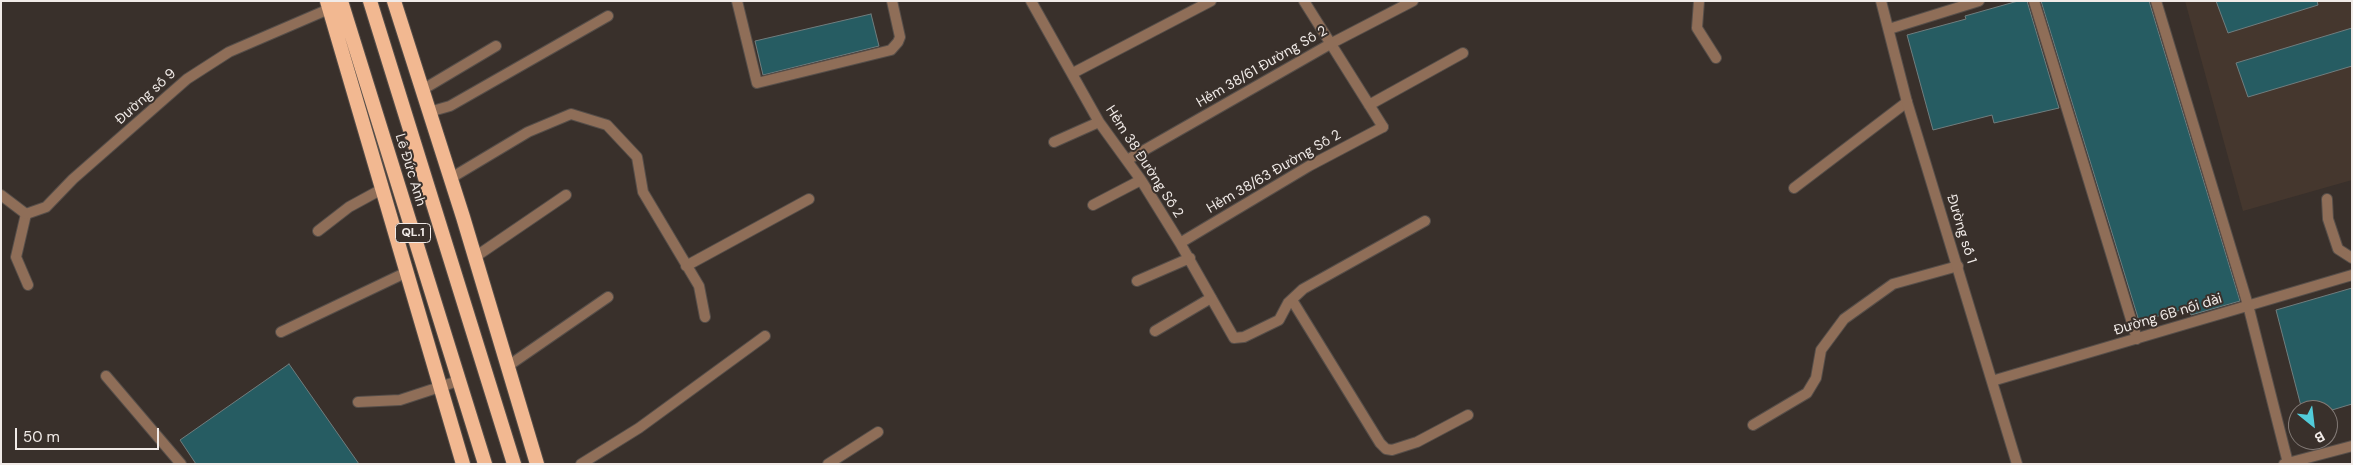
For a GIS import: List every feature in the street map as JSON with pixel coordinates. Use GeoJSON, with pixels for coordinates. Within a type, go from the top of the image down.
{"type":"FeatureCollection","features":[{"type":"Feature","properties":{"kind":"highway","name":"Lê Đức Anh"},"geometry":{"type":"LineString","coordinates":[[341,1],[485,464]]}},
{"type":"Feature","properties":{"kind":"highway","name":"Lê Đức Anh"},"geometry":{"type":"LineString","coordinates":[[370,1],[514,464]]}},
{"type":"Feature","properties":{"kind":"highway"},"geometry":{"type":"LineString","coordinates":[[394,1],[451,178],[537,464]]}},
{"type":"Feature","properties":{"kind":"highway","name":"QL.1"},"geometry":{"type":"LineString","coordinates":[[328,5],[463,464]]}},
{"type":"Feature","properties":{"kind":"street"},"geometry":{"type":"LineString","coordinates":[[737,1],[757,83],[891,50],[895,47],[900,37],[892,1]]}},
{"type":"Feature","properties":{"kind":"street","name":"Hẻm 38 Đường Số 2"},"geometry":{"type":"LineString","coordinates":[[1031,1],[1099,122],[1141,180],[1190,258],[1234,338],[1244,337],[1279,320],[1292,300]]}},
{"type":"Feature","properties":{"kind":"street"},"geometry":{"type":"LineString","coordinates":[[1073,73],[1212,1]]}},
{"type":"Feature","properties":{"kind":"street"},"geometry":{"type":"LineString","coordinates":[[1304,1],[1369,105],[1463,53]]}},
{"type":"Feature","properties":{"kind":"street","name":"Hẻm 38/61 Đường Số 2"},"geometry":{"type":"LineString","coordinates":[[1127,160],[1332,43],[1413,1]]}},
{"type":"Feature","properties":{"kind":"street"},"geometry":{"type":"LineString","coordinates":[[1699,1],[1697,28],[1716,58]]}},
{"type":"Feature","properties":{"kind":"street","name":"Đường số 1"},"geometry":{"type":"LineString","coordinates":[[1880,1],[1907,102],[2017,464]]}},
{"type":"Feature","properties":{"kind":"street"},"geometry":{"type":"LineString","coordinates":[[1889,29],[1979,1]]}},
{"type":"Feature","properties":{"kind":"street"},"geometry":{"type":"LineString","coordinates":[[2034,1],[2137,339]]}},
{"type":"Feature","properties":{"kind":"street"},"geometry":{"type":"LineString","coordinates":[[2156,1],[2248,305],[2286,463],[2352,446]]}},
{"type":"Feature","properties":{"kind":"street","name":"Đường số 9"},"geometry":{"type":"LineString","coordinates":[[26,214],[46,207],[73,179],[187,79],[229,52],[328,5]]}},
{"type":"Feature","properties":{"kind":"street"},"geometry":{"type":"LineString","coordinates":[[430,112],[450,106],[608,16]]}},
{"type":"Feature","properties":{"kind":"street"},"geometry":{"type":"LineString","coordinates":[[422,90],[496,46]]}},
{"type":"Feature","properties":{"kind":"street"},"geometry":{"type":"LineString","coordinates":[[1794,188],[1907,102]]}},
{"type":"Feature","properties":{"kind":"street","name":"Hẻm 38/63 Đường Số 2"},"geometry":{"type":"LineString","coordinates":[[1180,243],[1309,166],[1383,128],[1369,105]]}},
{"type":"Feature","properties":{"kind":"street"},"geometry":{"type":"LineString","coordinates":[[451,178],[528,132],[571,114],[607,125],[637,157],[643,192],[699,286],[705,317]]}},
{"type":"Feature","properties":{"kind":"street"},"geometry":{"type":"LineString","coordinates":[[1054,142],[1099,122]]}},
{"type":"Feature","properties":{"kind":"street"},"geometry":{"type":"LineString","coordinates":[[1093,205],[1141,180]]}},
{"type":"Feature","properties":{"kind":"street"},"geometry":{"type":"LineString","coordinates":[[318,231],[348,207],[382,189]]}},
{"type":"Feature","properties":{"kind":"street"},"geometry":{"type":"LineString","coordinates":[[1,195],[26,214],[16,257],[28,285]]}},
{"type":"Feature","properties":{"kind":"street"},"geometry":{"type":"LineString","coordinates":[[475,257],[566,195]]}},
{"type":"Feature","properties":{"kind":"street"},"geometry":{"type":"LineString","coordinates":[[2327,198],[2328,219],[2338,249],[2352,258]]}},
{"type":"Feature","properties":{"kind":"street"},"geometry":{"type":"LineString","coordinates":[[686,266],[809,199]]}},
{"type":"Feature","properties":{"kind":"street"},"geometry":{"type":"LineString","coordinates":[[1425,221],[1303,288],[1292,300],[1380,443],[1386,449],[1392,450],[1417,442],[1468,415]]}},
{"type":"Feature","properties":{"kind":"street"},"geometry":{"type":"LineString","coordinates":[[1137,281],[1190,258]]}},
{"type":"Feature","properties":{"kind":"street"},"geometry":{"type":"LineString","coordinates":[[1753,426],[1807,393],[1816,378],[1821,350],[1844,320],[1893,284],[1958,266]]}},
{"type":"Feature","properties":{"kind":"street"},"geometry":{"type":"LineString","coordinates":[[281,332],[407,272]]}},
{"type":"Feature","properties":{"kind":"street","name":"Đường 6B nối dài"},"geometry":{"type":"LineString","coordinates":[[1992,382],[2352,275]]}},
{"type":"Feature","properties":{"kind":"street"},"geometry":{"type":"LineString","coordinates":[[508,366],[608,297]]}},
{"type":"Feature","properties":{"kind":"street"},"geometry":{"type":"LineString","coordinates":[[1155,331],[1211,298]]}},
{"type":"Feature","properties":{"kind":"street"},"geometry":{"type":"LineString","coordinates":[[581,464],[639,428],[765,336]]}},
{"type":"Feature","properties":{"kind":"street"},"geometry":{"type":"LineString","coordinates":[[106,376],[180,464]]}},
{"type":"Feature","properties":{"kind":"street"},"geometry":{"type":"LineString","coordinates":[[358,402],[400,400],[458,381]]}},
{"type":"Feature","properties":{"kind":"street"},"geometry":{"type":"LineString","coordinates":[[828,464],[878,432]]}},
{"type":"Feature","properties":{"kind":"shaded area"},"geometry":{"type":"Polygon","coordinates":[[[2185,1],[2352,1],[2352,180],[2243,211],[2185,1]]]}},
{"type":"Feature","properties":{"kind":"building"},"geometry":{"type":"Polygon","coordinates":[[[2018,1],[2027,1],[2059,108],[1994,123],[1992,115],[1933,130],[1907,35],[1966,19],[1965,16],[2018,1]]]}},
{"type":"Feature","properties":{"kind":"building"},"geometry":{"type":"Polygon","coordinates":[[[2041,1],[2149,1],[2240,301],[2191,315],[2189,308],[2139,321],[2041,1]]]}},
{"type":"Feature","properties":{"kind":"building"},"geometry":{"type":"Polygon","coordinates":[[[2216,1],[2317,1],[2318,5],[2228,33],[2216,1]]]}},
{"type":"Feature","properties":{"kind":"building"},"geometry":{"type":"Polygon","coordinates":[[[871,14],[879,46],[763,75],[755,41],[871,14]]]}},
{"type":"Feature","properties":{"kind":"building"},"geometry":{"type":"Polygon","coordinates":[[[2352,28],[2352,66],[2248,97],[2236,63],[2352,28]]]}},
{"type":"Feature","properties":{"kind":"building"},"geometry":{"type":"Polygon","coordinates":[[[2352,288],[2352,404],[2338,408],[2338,400],[2299,400],[2276,310],[2352,288]]]}},
{"type":"Feature","properties":{"kind":"building"},"geometry":{"type":"Polygon","coordinates":[[[289,364],[359,464],[196,464],[180,440],[289,364]]]}}]}
